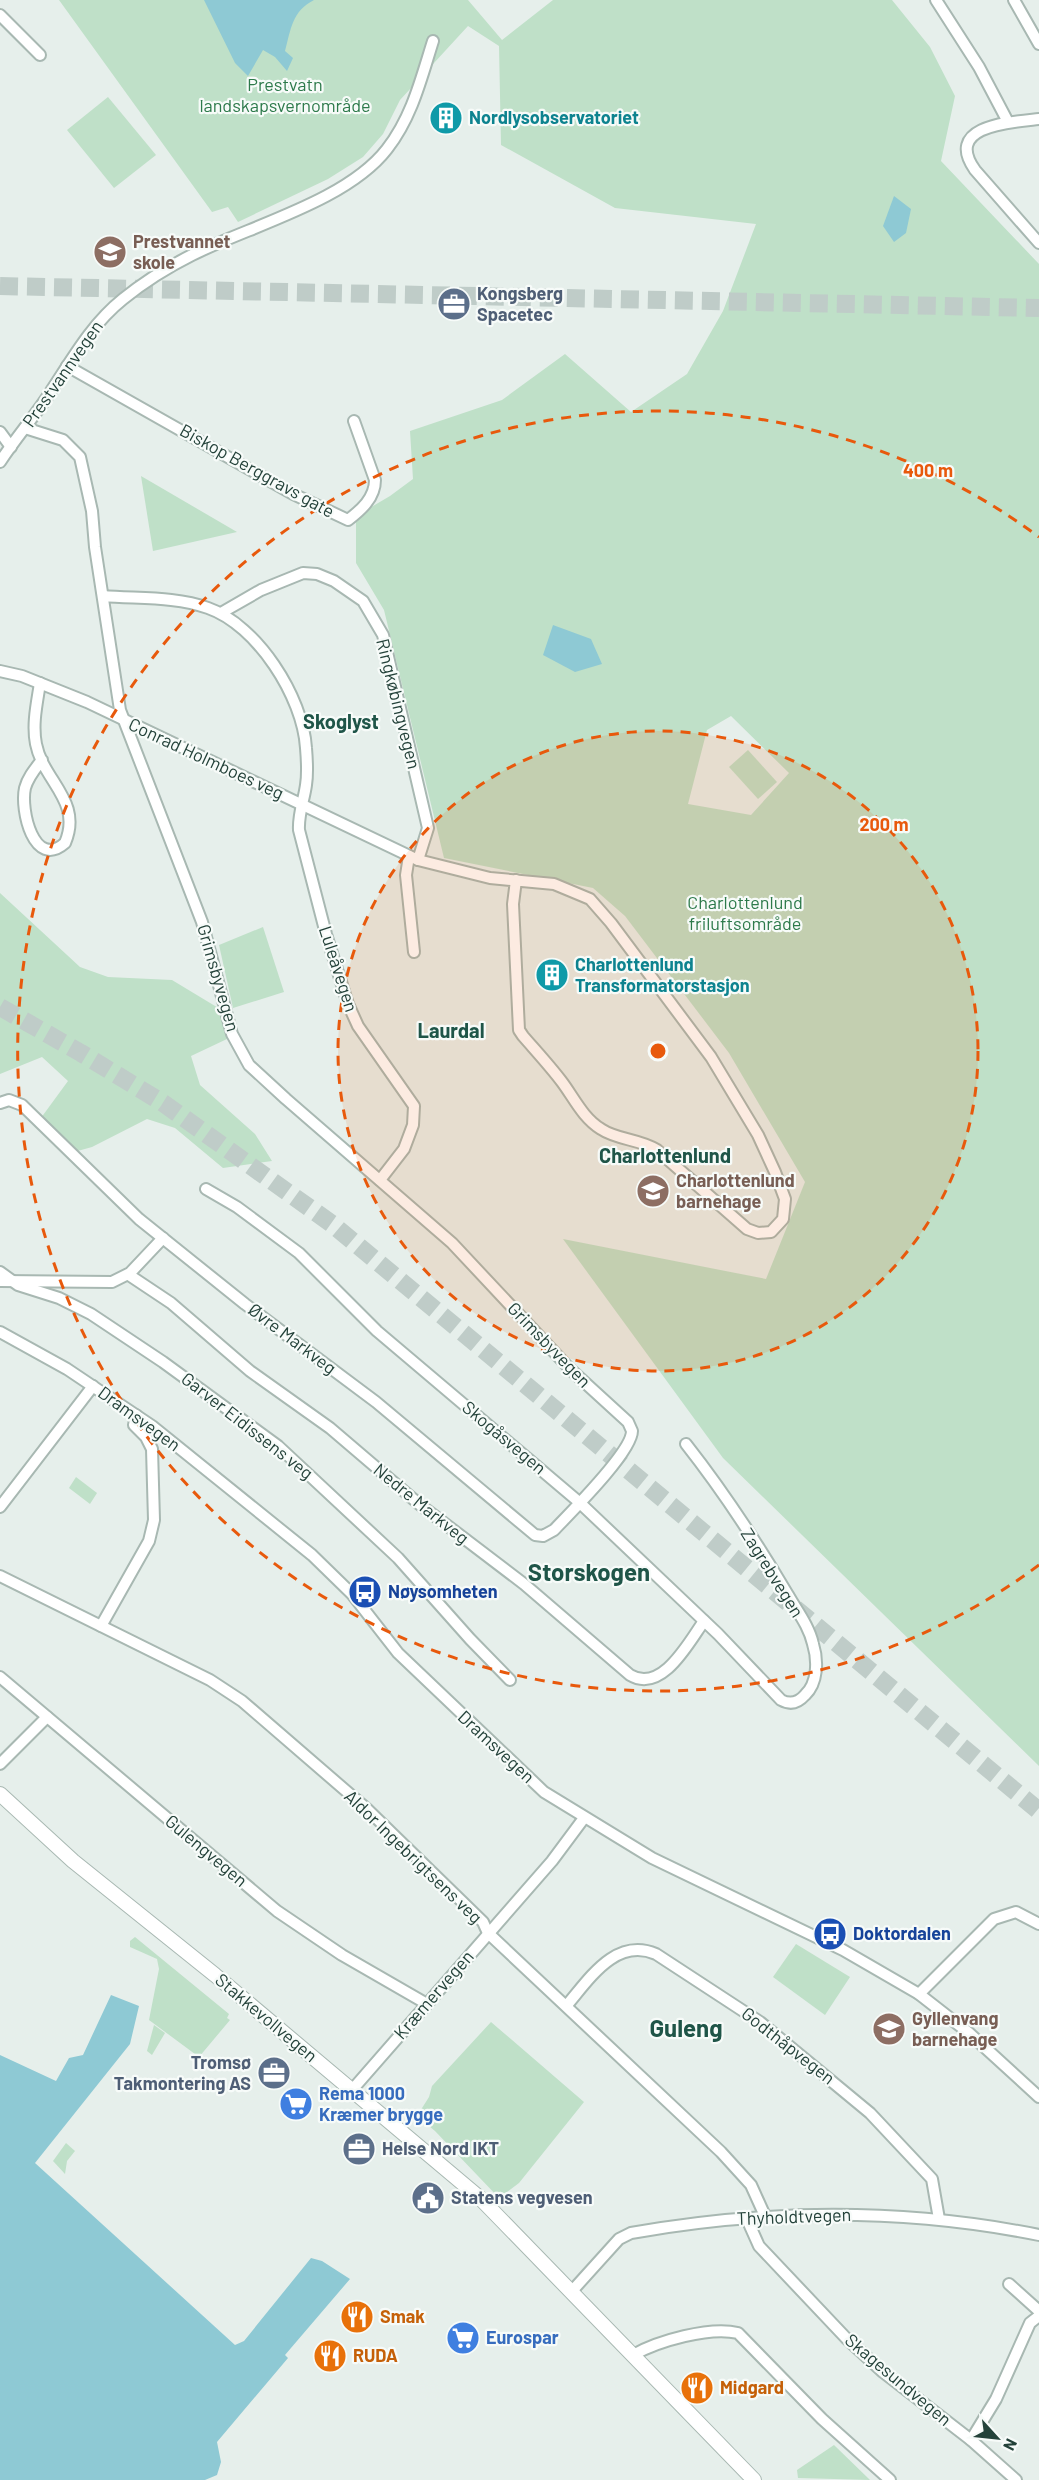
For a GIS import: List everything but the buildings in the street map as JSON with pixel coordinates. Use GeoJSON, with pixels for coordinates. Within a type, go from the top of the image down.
{"type":"FeatureCollection","features":[{"type":"Feature","properties":{"kind":"street"},"geometry":{"type":"LineString","coordinates":[[936,0],[979,67],[1008,122]]}},
{"type":"Feature","properties":{"kind":"street"},"geometry":{"type":"LineString","coordinates":[[1014,0],[1039,44]]}},
{"type":"Feature","properties":{"kind":"street"},"geometry":{"type":"LineString","coordinates":[[0,15],[40,55]]}},
{"type":"Feature","properties":{"kind":"street","name":"Prestvannvegen"},"geometry":{"type":"LineString","coordinates":[[0,462],[106,314],[172,265],[328,193],[365,171],[386,150],[404,122],[424,75],[432,41]]}},
{"type":"Feature","properties":{"kind":"street"},"geometry":{"type":"LineString","coordinates":[[1039,119],[984,127],[976,132],[969,145],[967,156],[975,170],[1039,243]]}},
{"type":"Feature","properties":{"kind":"street","name":"Biskop Berggravs gate"},"geometry":{"type":"LineString","coordinates":[[67,366],[293,494],[348,520],[366,504],[375,489],[375,480],[354,421]]}},
{"type":"Feature","properties":{"kind":"street","name":"Grimsbyvegen"},"geometry":{"type":"LineString","coordinates":[[25,428],[63,440],[80,457],[90,501],[114,682],[124,721],[202,922],[227,1021],[242,1055],[271,1086],[452,1243],[570,1369],[630,1425],[632,1436],[628,1445],[579,1502]]}},
{"type":"Feature","properties":{"kind":"street","name":"Prestvannvegen"},"geometry":{"type":"LineString","coordinates":[[0,432],[11,447]]}},
{"type":"Feature","properties":{"kind":"street","name":"Ringkøbingvegen"},"geometry":{"type":"LineString","coordinates":[[221,614],[261,590],[303,573],[317,574],[334,581],[363,601],[383,635],[428,828],[413,858]]}},
{"type":"Feature","properties":{"kind":"street","name":"Luleåvegen"},"geometry":{"type":"LineString","coordinates":[[103,596],[186,602],[221,614],[239,626],[262,651],[291,693],[306,745],[307,781],[299,830],[344,994],[358,1026],[414,1106],[413,1125],[404,1149],[380,1180]]}},
{"type":"Feature","properties":{"kind":"street","name":"Conrad Holmboes veg"},"geometry":{"type":"LineString","coordinates":[[0,671],[40,683],[87,702],[413,858],[462,873],[554,884],[583,894],[600,908],[711,1057],[758,1135],[783,1191],[785,1210],[780,1225],[771,1232],[764,1234],[747,1229],[665,1156],[643,1142],[608,1134],[599,1129],[586,1116],[519,1030],[513,904],[516,880]]}},
{"type":"Feature","properties":{"kind":"street"},"geometry":{"type":"LineString","coordinates":[[40,683],[34,729],[42,760],[70,812],[67,838],[56,849],[45,848],[33,838],[23,809],[25,787],[42,760]]}},
{"type":"Feature","properties":{"kind":"street"},"geometry":{"type":"LineString","coordinates":[[413,858],[406,882],[414,952]]}},
{"type":"Feature","properties":{"kind":"street","name":"Øvre Markveg"},"geometry":{"type":"LineString","coordinates":[[5,1102],[22,1105],[128,1209],[245,1304],[367,1396],[535,1535],[549,1534],[579,1502]]}},
{"type":"Feature","properties":{"kind":"street","name":"Skogåsvegen"},"geometry":{"type":"LineString","coordinates":[[206,1189],[237,1207],[299,1253],[377,1331],[579,1502],[704,1621],[775,1694],[789,1703]]}},
{"type":"Feature","properties":{"kind":"street"},"geometry":{"type":"LineString","coordinates":[[6,1281],[103,1283],[129,1275],[164,1238]]}},
{"type":"Feature","properties":{"kind":"street","name":"Garver Eidissens veg"},"geometry":{"type":"LineString","coordinates":[[0,1272],[6,1281],[59,1298],[91,1314],[163,1362],[278,1446],[398,1558],[510,1680]]}},
{"type":"Feature","properties":{"kind":"street","name":"Nedre Markveg"},"geometry":{"type":"LineString","coordinates":[[129,1275],[171,1303],[250,1371],[330,1428],[419,1504],[524,1584],[630,1675],[643,1680],[656,1677],[679,1656],[704,1621]]}},
{"type":"Feature","properties":{"kind":"street","name":"Dramsvegen"},"geometry":{"type":"LineString","coordinates":[[0,1332],[93,1386],[136,1415],[208,1469],[312,1555],[352,1594],[388,1642],[528,1778],[584,1818],[652,1858],[843,1950],[919,1994],[969,2032],[1039,2097]]}},
{"type":"Feature","properties":{"kind":"street"},"geometry":{"type":"LineString","coordinates":[[0,1507],[93,1386]]}},
{"type":"Feature","properties":{"kind":"street"},"geometry":{"type":"LineString","coordinates":[[101,1626],[149,1540],[154,1520],[152,1449],[146,1437],[134,1425],[136,1415]]}},
{"type":"Feature","properties":{"kind":"street","name":"Zagrebvegen"},"geometry":{"type":"LineString","coordinates":[[686,1444],[765,1558],[810,1635],[816,1660],[815,1677],[808,1693],[799,1700],[789,1703]]}},
{"type":"Feature","properties":{"kind":"street","name":"Aldor Ingebrigtsens veg"},"geometry":{"type":"LineString","coordinates":[[0,1576],[210,1680],[242,1701],[416,1855],[483,1922],[489,1933],[676,2107],[745,2177],[765,2216]]}},
{"type":"Feature","properties":{"kind":"street","name":"Gulengvegen"},"geometry":{"type":"LineString","coordinates":[[0,1677],[277,1911],[342,1955],[427,2004]]}},
{"type":"Feature","properties":{"kind":"street"},"geometry":{"type":"LineString","coordinates":[[0,1764],[47,1717]]}},
{"type":"Feature","properties":{"kind":"street","name":"Stakkevollvegen"},"geometry":{"type":"LineString","coordinates":[[0,1794],[73,1861],[480,2198],[754,2480]]}},
{"type":"Feature","properties":{"kind":"street","name":"Kræmervegen"},"geometry":{"type":"LineString","coordinates":[[352,2090],[552,1861],[584,1818]]}},
{"type":"Feature","properties":{"kind":"street"},"geometry":{"type":"LineString","coordinates":[[919,1994],[998,1916],[1016,1912],[1039,1924]]}},
{"type":"Feature","properties":{"kind":"street","name":"Godthåpvegen"},"geometry":{"type":"LineString","coordinates":[[567,2005],[598,1970],[621,1952],[639,1949],[656,1954],[760,2022],[870,2113],[932,2179],[939,2219]]}},
{"type":"Feature","properties":{"kind":"street","name":"Thyholdtvegen"},"geometry":{"type":"LineString","coordinates":[[572,2291],[620,2239],[631,2233],[746,2217],[829,2214],[939,2219],[1039,2235]]}},
{"type":"Feature","properties":{"kind":"street","name":"Skagesundvegen"},"geometry":{"type":"LineString","coordinates":[[746,2217],[759,2246],[846,2338],[883,2372],[971,2440],[1016,2480]]}},
{"type":"Feature","properties":{"kind":"street"},"geometry":{"type":"LineString","coordinates":[[1009,2284],[1039,2311]]}},
{"type":"Feature","properties":{"kind":"street"},"geometry":{"type":"LineString","coordinates":[[971,2440],[996,2399],[1030,2323],[1039,2316]]}},
{"type":"Feature","properties":{"kind":"street"},"geometry":{"type":"LineString","coordinates":[[633,2355],[661,2342],[721,2331],[738,2333],[822,2420],[890,2480]]}},
{"type":"Feature","properties":{"kind":"green space"},"geometry":{"type":"Polygon","coordinates":[[[59,0],[468,0],[502,40],[553,0],[892,0],[930,47],[955,96],[941,161],[1039,264],[1039,1766],[723,1458],[563,1239],[766,1279],[805,1182],[729,1053],[625,916],[593,888],[444,858],[384,610],[356,563],[356,516],[413,479],[410,431],[502,400],[565,354],[631,412],[687,374],[723,311],[756,224],[615,208],[501,145],[499,46],[468,26],[400,100],[383,134],[363,157],[328,179],[238,222],[228,207],[212,212],[59,0]],[[731,716],[707,730],[688,804],[751,815],[789,773],[731,716]]]}},
{"type":"Feature","properties":{"kind":"green space"},"geometry":{"type":"Polygon","coordinates":[[[108,97],[156,155],[114,188],[67,130],[108,97]]]}},
{"type":"Feature","properties":{"kind":"green space"},"geometry":{"type":"Polygon","coordinates":[[[141,476],[237,532],[153,551],[141,476]]]}},
{"type":"Feature","properties":{"kind":"green space"},"geometry":{"type":"Polygon","coordinates":[[[748,750],[777,782],[758,799],[729,767],[748,750]]]}},
{"type":"Feature","properties":{"kind":"green space"},"geometry":{"type":"Polygon","coordinates":[[[0,893],[80,967],[108,977],[172,980],[225,1012],[227,1039],[191,1056],[200,1085],[255,1134],[272,1161],[223,1168],[175,1128],[147,1119],[92,1147],[74,1152],[38,1122],[68,1081],[42,1057],[0,1074],[0,893]]]}},
{"type":"Feature","properties":{"kind":"green space"},"geometry":{"type":"Polygon","coordinates":[[[263,927],[284,992],[233,1008],[219,945],[263,927]]]}},
{"type":"Feature","properties":{"kind":"green space"},"geometry":{"type":"Polygon","coordinates":[[[76,1477],[97,1493],[90,1504],[69,1488],[76,1477]]]}},
{"type":"Feature","properties":{"kind":"green space"},"geometry":{"type":"Polygon","coordinates":[[[135,1937],[229,2014],[227,2018],[230,2020],[199,2057],[149,2020],[159,1969],[157,1959],[130,1947],[130,1941],[135,1937]]]}},
{"type":"Feature","properties":{"kind":"green space"},"geometry":{"type":"Polygon","coordinates":[[[796,1944],[850,1977],[825,2015],[773,1977],[796,1944]]]}},
{"type":"Feature","properties":{"kind":"green space"},"geometry":{"type":"Polygon","coordinates":[[[491,2022],[584,2102],[519,2183],[499,2198],[435,2131],[417,2116],[429,2097],[432,2086],[491,2022]]]}},
{"type":"Feature","properties":{"kind":"green space"},"geometry":{"type":"Polygon","coordinates":[[[154,2025],[165,2033],[152,2055],[147,2051],[154,2025]]]}},
{"type":"Feature","properties":{"kind":"green space"},"geometry":{"type":"Polygon","coordinates":[[[66,2143],[75,2151],[67,2161],[65,2174],[53,2161],[66,2143]]]}},
{"type":"Feature","properties":{"kind":"green space"},"geometry":{"type":"Polygon","coordinates":[[[834,2445],[870,2480],[798,2478],[797,2470],[834,2445]]]}},
{"type":"Feature","properties":{"kind":"water"},"geometry":{"type":"Polygon","coordinates":[[[204,0],[314,0],[301,10],[291,28],[285,51],[293,58],[287,71],[275,57],[263,50],[248,76],[235,63],[204,0]]]}},
{"type":"Feature","properties":{"kind":"water"},"geometry":{"type":"Polygon","coordinates":[[[894,196],[911,209],[906,233],[894,242],[883,226],[894,196]]]}},
{"type":"Feature","properties":{"kind":"water"},"geometry":{"type":"Polygon","coordinates":[[[553,625],[591,639],[602,664],[575,672],[543,655],[553,625]]]}},
{"type":"Feature","properties":{"kind":"water"},"geometry":{"type":"Polygon","coordinates":[[[111,1995],[139,2006],[130,2044],[35,2163],[235,2345],[244,2341],[311,2258],[322,2261],[350,2279],[285,2355],[288,2358],[217,2442],[221,2462],[217,2475],[205,2480],[0,2480],[0,2055],[56,2081],[69,2058],[83,2055],[111,1995]]]}},
{"type":"Feature","properties":{"kind":"tunnel"},"geometry":{"type":"LineString","coordinates":[[0,286],[1039,308]]}},
{"type":"Feature","properties":{"kind":"tunnel"},"geometry":{"type":"LineString","coordinates":[[0,1007],[163,1103],[332,1224],[1039,1811]]}},
{"type":"Feature","properties":{"kind":"place","name":"Nordlysobservatoriet"},"geometry":{"type":"Point","coordinates":[446,118]}},
{"type":"Feature","properties":{"kind":"place","name":"Prestvannet skole"},"geometry":{"type":"Point","coordinates":[110,252]}},
{"type":"Feature","properties":{"kind":"place","name":"Kongsberg Spacetec"},"geometry":{"type":"Point","coordinates":[454,304]}},
{"type":"Feature","properties":{"kind":"place","name":"Charlottenlund Transformatorstasjon"},"geometry":{"type":"Point","coordinates":[552,975]}},
{"type":"Feature","properties":{"kind":"place","name":"Charlottenlund barnehage"},"geometry":{"type":"Point","coordinates":[653,1191]}},
{"type":"Feature","properties":{"kind":"place","name":"Nøysomheten"},"geometry":{"type":"Point","coordinates":[365,1592]}},
{"type":"Feature","properties":{"kind":"place","name":"Doktordalen"},"geometry":{"type":"Point","coordinates":[830,1934]}},
{"type":"Feature","properties":{"kind":"place","name":"Gyllenvang barnehage"},"geometry":{"type":"Point","coordinates":[889,2029]}},
{"type":"Feature","properties":{"kind":"place","name":"Tromsø Takmontering AS"},"geometry":{"type":"Point","coordinates":[274,2073]}},
{"type":"Feature","properties":{"kind":"place","name":"Rema 1000 Kræmer brygge"},"geometry":{"type":"Point","coordinates":[296,2104]}},
{"type":"Feature","properties":{"kind":"place","name":"Helse Nord IKT"},"geometry":{"type":"Point","coordinates":[359,2149]}},
{"type":"Feature","properties":{"kind":"place","name":"Statens vegvesen"},"geometry":{"type":"Point","coordinates":[428,2198]}},
{"type":"Feature","properties":{"kind":"place","name":"Smak"},"geometry":{"type":"Point","coordinates":[357,2317]}},
{"type":"Feature","properties":{"kind":"place","name":"Eurospar"},"geometry":{"type":"Point","coordinates":[463,2338]}},
{"type":"Feature","properties":{"kind":"place","name":"RUDA"},"geometry":{"type":"Point","coordinates":[330,2356]}},
{"type":"Feature","properties":{"kind":"place","name":"Midgard"},"geometry":{"type":"Point","coordinates":[697,2388]}},
{"type":"Feature","properties":{"kind":"district","name":"Skoglyst"},"geometry":{"type":"Point","coordinates":[341,722]}},
{"type":"Feature","properties":{"kind":"district","name":"Laurdal"},"geometry":{"type":"Point","coordinates":[451,1031]}},
{"type":"Feature","properties":{"kind":"district","name":"Charlottenlund"},"geometry":{"type":"Point","coordinates":[665,1156]}},
{"type":"Feature","properties":{"kind":"district","name":"Storskogen"},"geometry":{"type":"Point","coordinates":[589,1573]}},
{"type":"Feature","properties":{"kind":"district","name":"Guleng"},"geometry":{"type":"Point","coordinates":[686,2029]}},
{"type":"Feature","properties":{"kind":"park label","name":"Prestvatn landskapsvernområde"},"geometry":{"type":"Point","coordinates":[285,95]}},
{"type":"Feature","properties":{"kind":"park label","name":"Charlottenlund friluftsområde"},"geometry":{"type":"Point","coordinates":[745,913]}}]}
